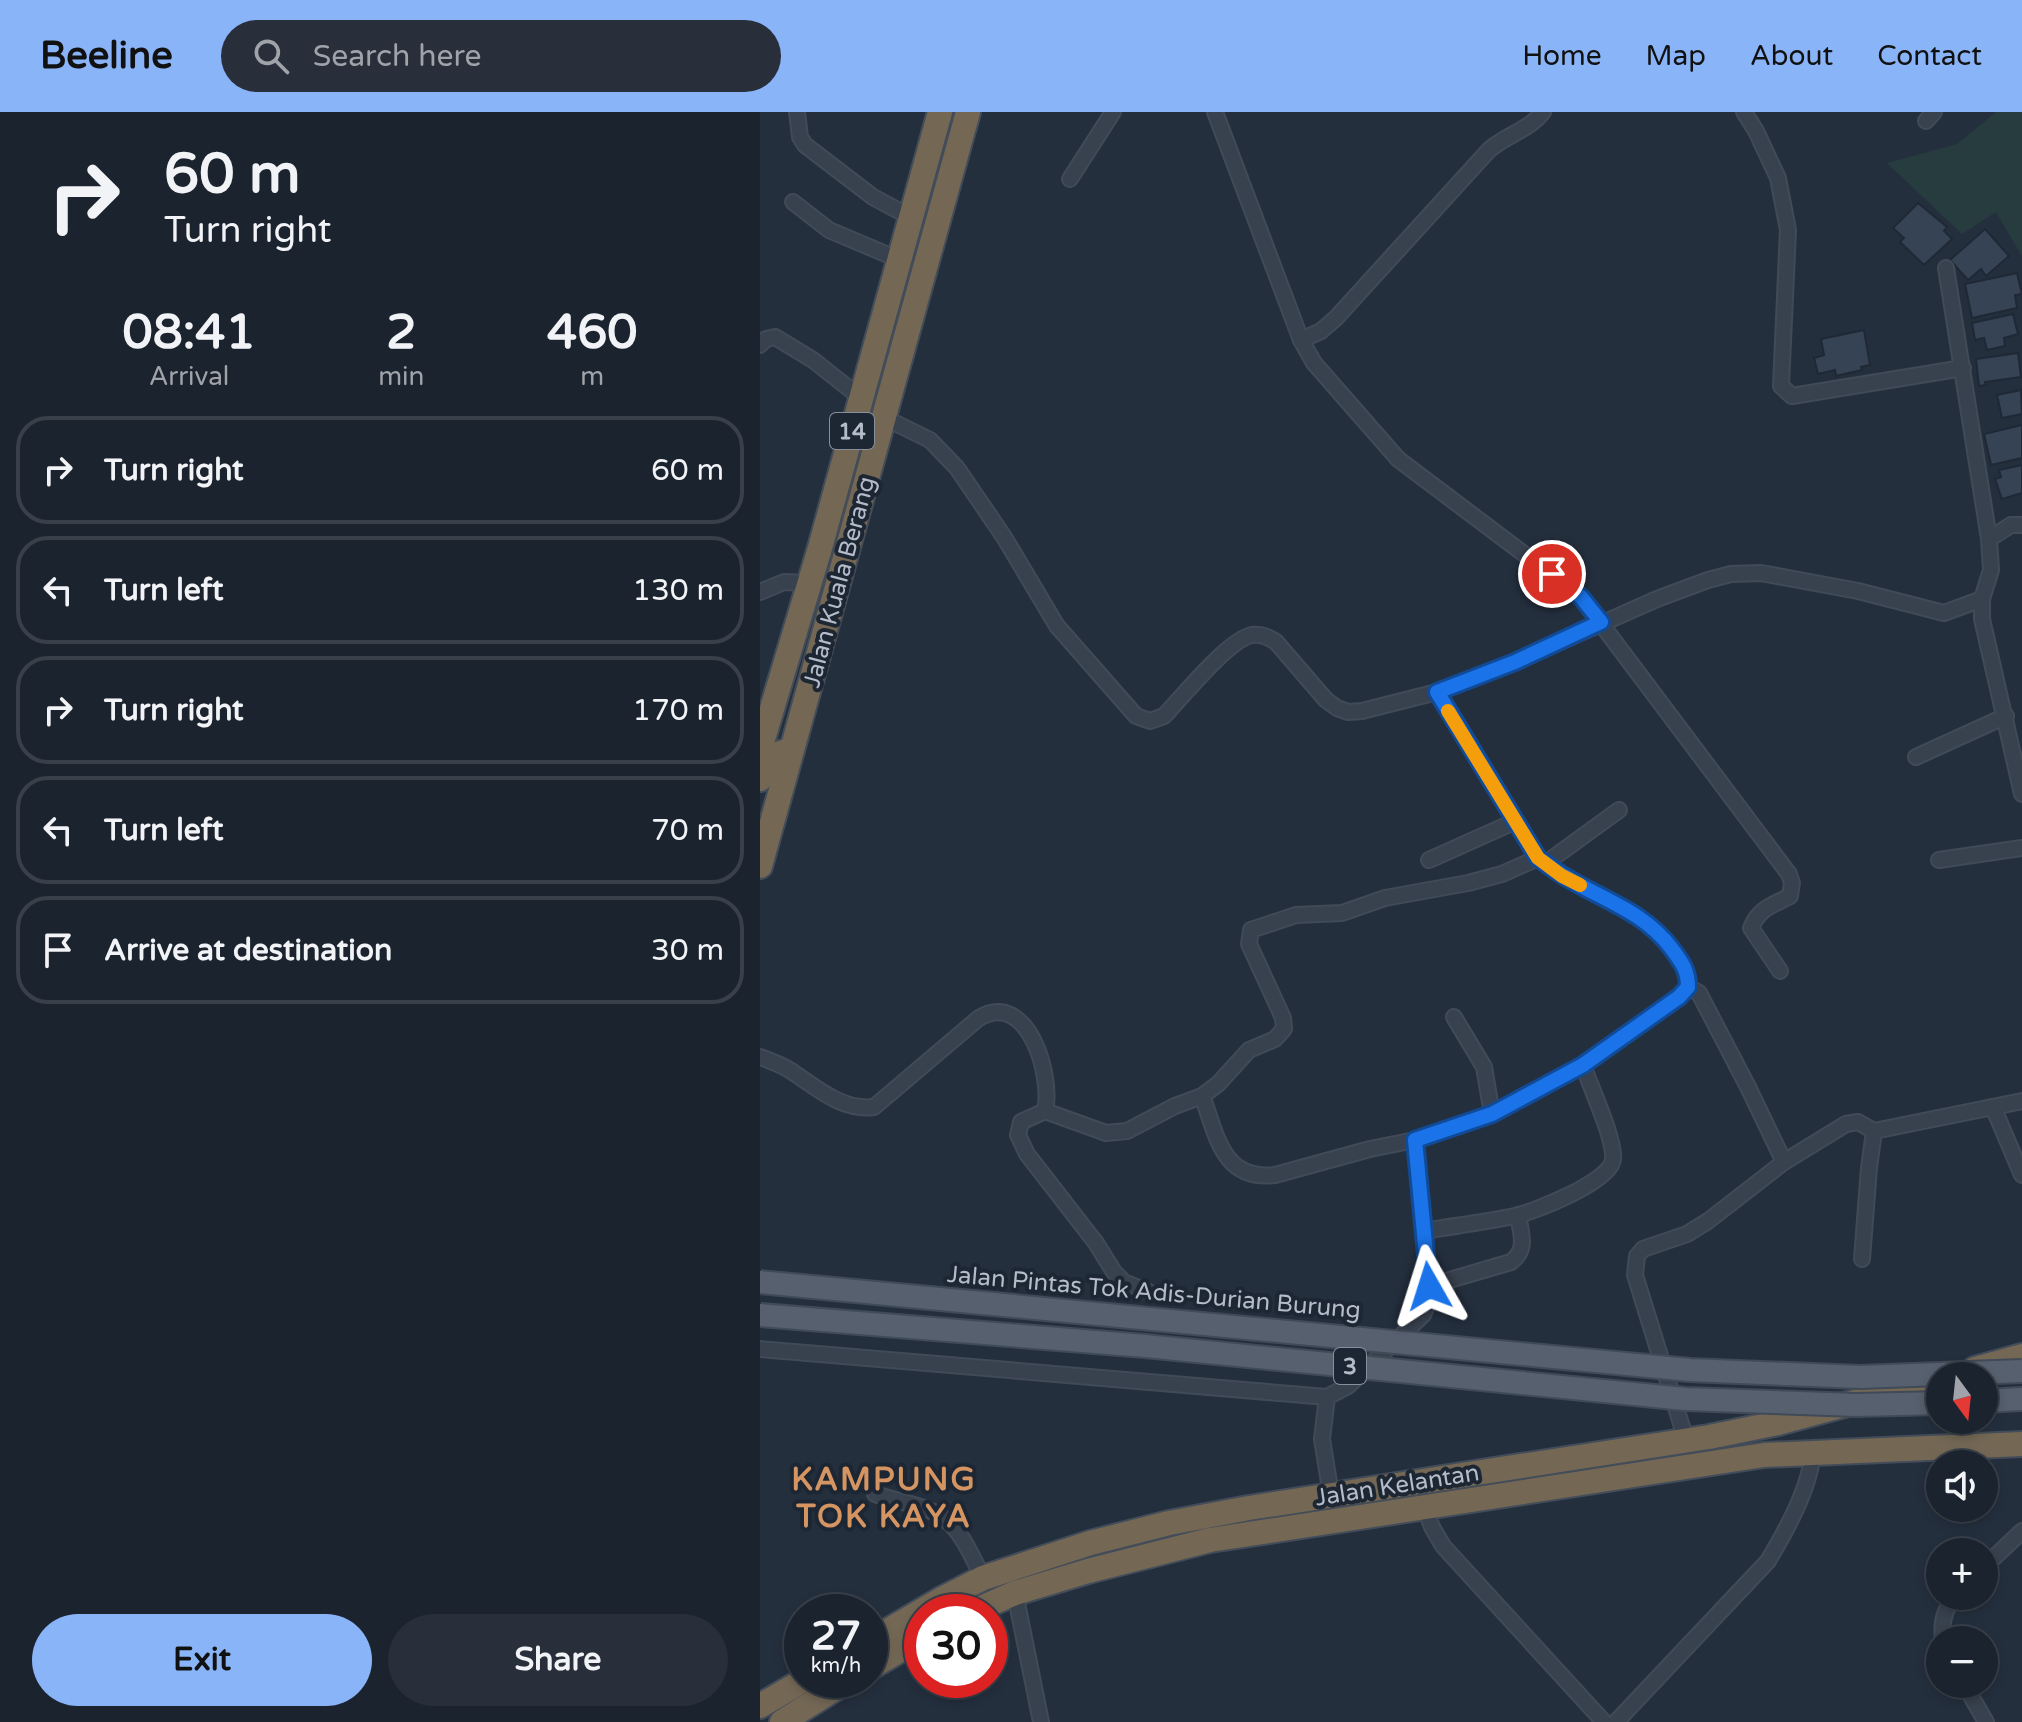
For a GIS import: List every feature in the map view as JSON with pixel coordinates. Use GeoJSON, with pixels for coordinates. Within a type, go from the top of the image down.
{"type":"FeatureCollection","features":[{"type":"Feature","properties":{"kind":"highway","name":"Jalan Kuala Berang"},"geometry":{"type":"LineString","coordinates":[[760,749],[940,112]]}},
{"type":"Feature","properties":{"kind":"highway","name":"Jalan Kuala Berang"},"geometry":{"type":"LineString","coordinates":[[760,866],[968,112]]}},
{"type":"Feature","properties":{"kind":"highway"},"geometry":{"type":"LineString","coordinates":[[811,575],[825,582],[834,580],[842,571]]}},
{"type":"Feature","properties":{"kind":"highway"},"geometry":{"type":"LineString","coordinates":[[760,779],[772,756],[793,750]]}},
{"type":"Feature","properties":{"kind":"highway"},"geometry":{"type":"LineString","coordinates":[[1998,1363],[2022,1356]]}},
{"type":"Feature","properties":{"kind":"highway","name":"Jalan Kelantan"},"geometry":{"type":"LineString","coordinates":[[888,1631],[983,1578],[1090,1543],[1169,1523],[1778,1423],[1926,1383]]}},
{"type":"Feature","properties":{"kind":"highway","name":"Jalan Kelantan"},"geometry":{"type":"LineString","coordinates":[[1008,1596],[1088,1571],[1210,1540],[1764,1455],[2022,1444]]}},
{"type":"Feature","properties":{"kind":"highway"},"geometry":{"type":"LineString","coordinates":[[760,1706],[784,1692]]}},
{"type":"Feature","properties":{"kind":"highway"},"geometry":{"type":"LineString","coordinates":[[782,1722],[820,1698]]}},
{"type":"Feature","properties":{"kind":"main road","name":"Jalan Pintas Tok Adis-Durian Burung"},"geometry":{"type":"LineString","coordinates":[[760,1282],[1690,1370],[1860,1377],[2022,1371]]}},
{"type":"Feature","properties":{"kind":"main road","name":"3"},"geometry":{"type":"LineString","coordinates":[[760,1315],[1145,1346],[1685,1399],[1840,1405],[1926,1403]]}},
{"type":"Feature","properties":{"kind":"main road"},"geometry":{"type":"LineString","coordinates":[[1998,1400],[2022,1399]]}},
{"type":"Feature","properties":{"kind":"street"},"geometry":{"type":"LineString","coordinates":[[797,112],[798,129],[805,145],[873,197],[912,218]]}},
{"type":"Feature","properties":{"kind":"street"},"geometry":{"type":"LineString","coordinates":[[1070,179],[1113,112]]}},
{"type":"Feature","properties":{"kind":"street"},"geometry":{"type":"LineString","coordinates":[[1215,112],[1301,340],[1314,363],[1398,459],[1581,597],[1789,874],[1792,883],[1790,896],[1763,908],[1751,928],[1780,971]]}},
{"type":"Feature","properties":{"kind":"street"},"geometry":{"type":"LineString","coordinates":[[1301,340],[1321,331],[1336,318],[1489,150],[1508,135],[1536,121],[1543,112]]}},
{"type":"Feature","properties":{"kind":"street"},"geometry":{"type":"LineString","coordinates":[[1744,112],[1778,178],[1788,230],[1781,386],[1792,396],[1963,368]]}},
{"type":"Feature","properties":{"kind":"street"},"geometry":{"type":"LineString","coordinates":[[793,202],[829,230],[900,260]]}},
{"type":"Feature","properties":{"kind":"street"},"geometry":{"type":"LineString","coordinates":[[1946,268],[1989,539],[1991,570],[1982,599],[1982,619],[2006,716],[2017,739],[2022,794]]}},
{"type":"Feature","properties":{"kind":"street"},"geometry":{"type":"LineString","coordinates":[[760,345],[766,339],[775,337],[813,360],[861,398]]}},
{"type":"Feature","properties":{"kind":"street"},"geometry":{"type":"LineString","coordinates":[[885,418],[930,440],[949,458],[1004,537],[1057,626],[1136,716],[1150,721],[1164,716],[1231,646],[1254,635],[1266,636],[1276,642],[1326,700],[1348,712],[1437,692],[1515,662],[1601,622],[1731,574],[1761,573],[1858,591],[1944,613],[1982,599]]}},
{"type":"Feature","properties":{"kind":"street"},"geometry":{"type":"LineString","coordinates":[[1989,539],[2011,525],[2022,525]]}},
{"type":"Feature","properties":{"kind":"street"},"geometry":{"type":"LineString","coordinates":[[760,592],[811,575]]}},
{"type":"Feature","properties":{"kind":"street"},"geometry":{"type":"LineString","coordinates":[[1202,1096],[1224,1153],[1233,1166],[1246,1174],[1260,1177],[1415,1140],[1492,1114],[1583,1065],[1679,997],[1688,987],[1688,971],[1663,937],[1647,922],[1562,876],[1542,860],[1437,692]]}},
{"type":"Feature","properties":{"kind":"street"},"geometry":{"type":"LineString","coordinates":[[1916,757],[2006,716]]}},
{"type":"Feature","properties":{"kind":"street"},"geometry":{"type":"LineString","coordinates":[[1149,1292],[1124,1282],[1114,1272],[1096,1243],[1027,1154],[1020,1142],[1018,1127],[1021,1122],[1045,1111],[1106,1133],[1127,1131],[1202,1096],[1218,1084],[1241,1056],[1275,1039],[1284,1029],[1283,1018],[1249,944],[1251,930],[1296,915],[1342,913],[1385,898],[1502,874],[1542,860],[1619,810]]}},
{"type":"Feature","properties":{"kind":"street"},"geometry":{"type":"LineString","coordinates":[[1429,860],[1516,821]]}},
{"type":"Feature","properties":{"kind":"street"},"geometry":{"type":"LineString","coordinates":[[1939,860],[2022,848]]}},
{"type":"Feature","properties":{"kind":"street"},"geometry":{"type":"LineString","coordinates":[[1688,987],[1699,993],[1784,1162]]}},
{"type":"Feature","properties":{"kind":"street"},"geometry":{"type":"LineString","coordinates":[[760,1057],[794,1072],[808,1085],[837,1100],[863,1109],[874,1107],[979,1018],[987,1013],[1004,1011],[1020,1022],[1034,1043],[1048,1085],[1045,1111]]}},
{"type":"Feature","properties":{"kind":"street"},"geometry":{"type":"LineString","coordinates":[[1454,1017],[1484,1067],[1492,1114]]}},
{"type":"Feature","properties":{"kind":"street"},"geometry":{"type":"LineString","coordinates":[[1424,1231],[1518,1215],[1597,1181],[1610,1169],[1614,1158],[1609,1138],[1583,1065]]}},
{"type":"Feature","properties":{"kind":"street"},"geometry":{"type":"LineString","coordinates":[[1686,1440],[1635,1275],[1637,1256],[1651,1245],[1687,1234],[1708,1221],[1784,1162],[1846,1124],[1858,1122],[1874,1131],[2022,1101]]}},
{"type":"Feature","properties":{"kind":"street"},"geometry":{"type":"LineString","coordinates":[[1993,1107],[2022,1175]]}},
{"type":"Feature","properties":{"kind":"street"},"geometry":{"type":"LineString","coordinates":[[1862,1259],[1874,1131]]}},
{"type":"Feature","properties":{"kind":"street"},"geometry":{"type":"LineString","coordinates":[[760,1349],[1327,1397],[1348,1386],[1423,1315],[1428,1303],[1415,1140]]}},
{"type":"Feature","properties":{"kind":"street"},"geometry":{"type":"LineString","coordinates":[[1429,1286],[1511,1262],[1521,1255],[1524,1247],[1518,1215]]}},
{"type":"Feature","properties":{"kind":"street"},"geometry":{"type":"LineString","coordinates":[[1327,1397],[1322,1439],[1331,1495]]}},
{"type":"Feature","properties":{"kind":"street"},"geometry":{"type":"LineString","coordinates":[[1616,1722],[1768,1561],[1812,1471],[1813,1451]]}},
{"type":"Feature","properties":{"kind":"street"},"geometry":{"type":"LineString","coordinates":[[875,1494],[936,1513],[947,1521],[983,1578]]}},
{"type":"Feature","properties":{"kind":"street"},"geometry":{"type":"LineString","coordinates":[[1424,1506],[1443,1546],[1604,1722]]}},
{"type":"Feature","properties":{"kind":"street"},"geometry":{"type":"LineString","coordinates":[[1998,1554],[2022,1531]]}},
{"type":"Feature","properties":{"kind":"street"},"geometry":{"type":"LineString","coordinates":[[1015,1593],[1041,1722]]}},
{"type":"Feature","properties":{"kind":"street"},"geometry":{"type":"LineString","coordinates":[[1972,1698],[1986,1722]]}},
{"type":"Feature","properties":{"kind":"green space"},"geometry":{"type":"Polygon","coordinates":[[[1996,112],[2022,112],[2022,256],[1996,212],[1962,234],[1887,163],[1957,144],[1996,112]]]}},
{"type":"Feature","properties":{"kind":"building"},"geometry":{"type":"Polygon","coordinates":[[[1918,203],[1947,227],[1944,231],[1952,239],[1924,265],[1900,242],[1904,238],[1893,228],[1918,203]]]}},
{"type":"Feature","properties":{"kind":"building"},"geometry":{"type":"Polygon","coordinates":[[[1985,229],[2009,256],[1986,276],[1981,269],[1968,280],[1950,260],[1985,229]]]}},
{"type":"Feature","properties":{"kind":"building"},"geometry":{"type":"Polygon","coordinates":[[[2017,273],[2022,294],[2015,295],[2017,308],[1972,318],[1965,284],[2017,273]]]}},
{"type":"Feature","properties":{"kind":"building"},"geometry":{"type":"Polygon","coordinates":[[[2013,314],[2018,334],[2004,338],[2005,346],[1987,350],[1984,338],[1975,340],[1972,323],[2013,314]]]}},
{"type":"Feature","properties":{"kind":"building"},"geometry":{"type":"Polygon","coordinates":[[[1864,330],[1870,365],[1836,376],[1835,370],[1818,374],[1814,358],[1824,355],[1821,339],[1864,330]]]}},
{"type":"Feature","properties":{"kind":"building"},"geometry":{"type":"Polygon","coordinates":[[[2018,353],[2021,377],[1985,382],[1986,385],[1979,386],[1976,359],[2018,353]]]}},
{"type":"Feature","properties":{"kind":"building"},"geometry":{"type":"Polygon","coordinates":[[[2021,390],[2022,414],[2002,418],[1997,395],[2021,390]]]}},
{"type":"Feature","properties":{"kind":"building"},"geometry":{"type":"Polygon","coordinates":[[[2022,425],[2022,458],[1991,465],[1984,434],[2022,425]]]}},
{"type":"Feature","properties":{"kind":"building"},"geometry":{"type":"Polygon","coordinates":[[[2022,465],[2022,493],[2002,499],[1995,479],[2001,477],[1999,470],[2022,465]]]}},
{"type":"Feature","properties":{"kind":"slow traffic"},"geometry":{"type":"LineString","coordinates":[[1448,711],[1538,858],[1580,885]]}},
{"type":"Feature","properties":{"kind":"district","name":"KAMPUNG TOK KAYA"},"geometry":{"type":"Point","coordinates":[884,1498]}},
{"type":"Feature","properties":{"kind":"route"},"geometry":{"type":"LineString","coordinates":[[1429,1286],[1415,1140],[1492,1114],[1583,1065],[1679,997],[1688,987],[1688,971],[1663,937],[1647,922],[1562,876],[1538,858],[1437,692],[1515,662],[1601,622],[1581,597],[1552,574]]}}]}
